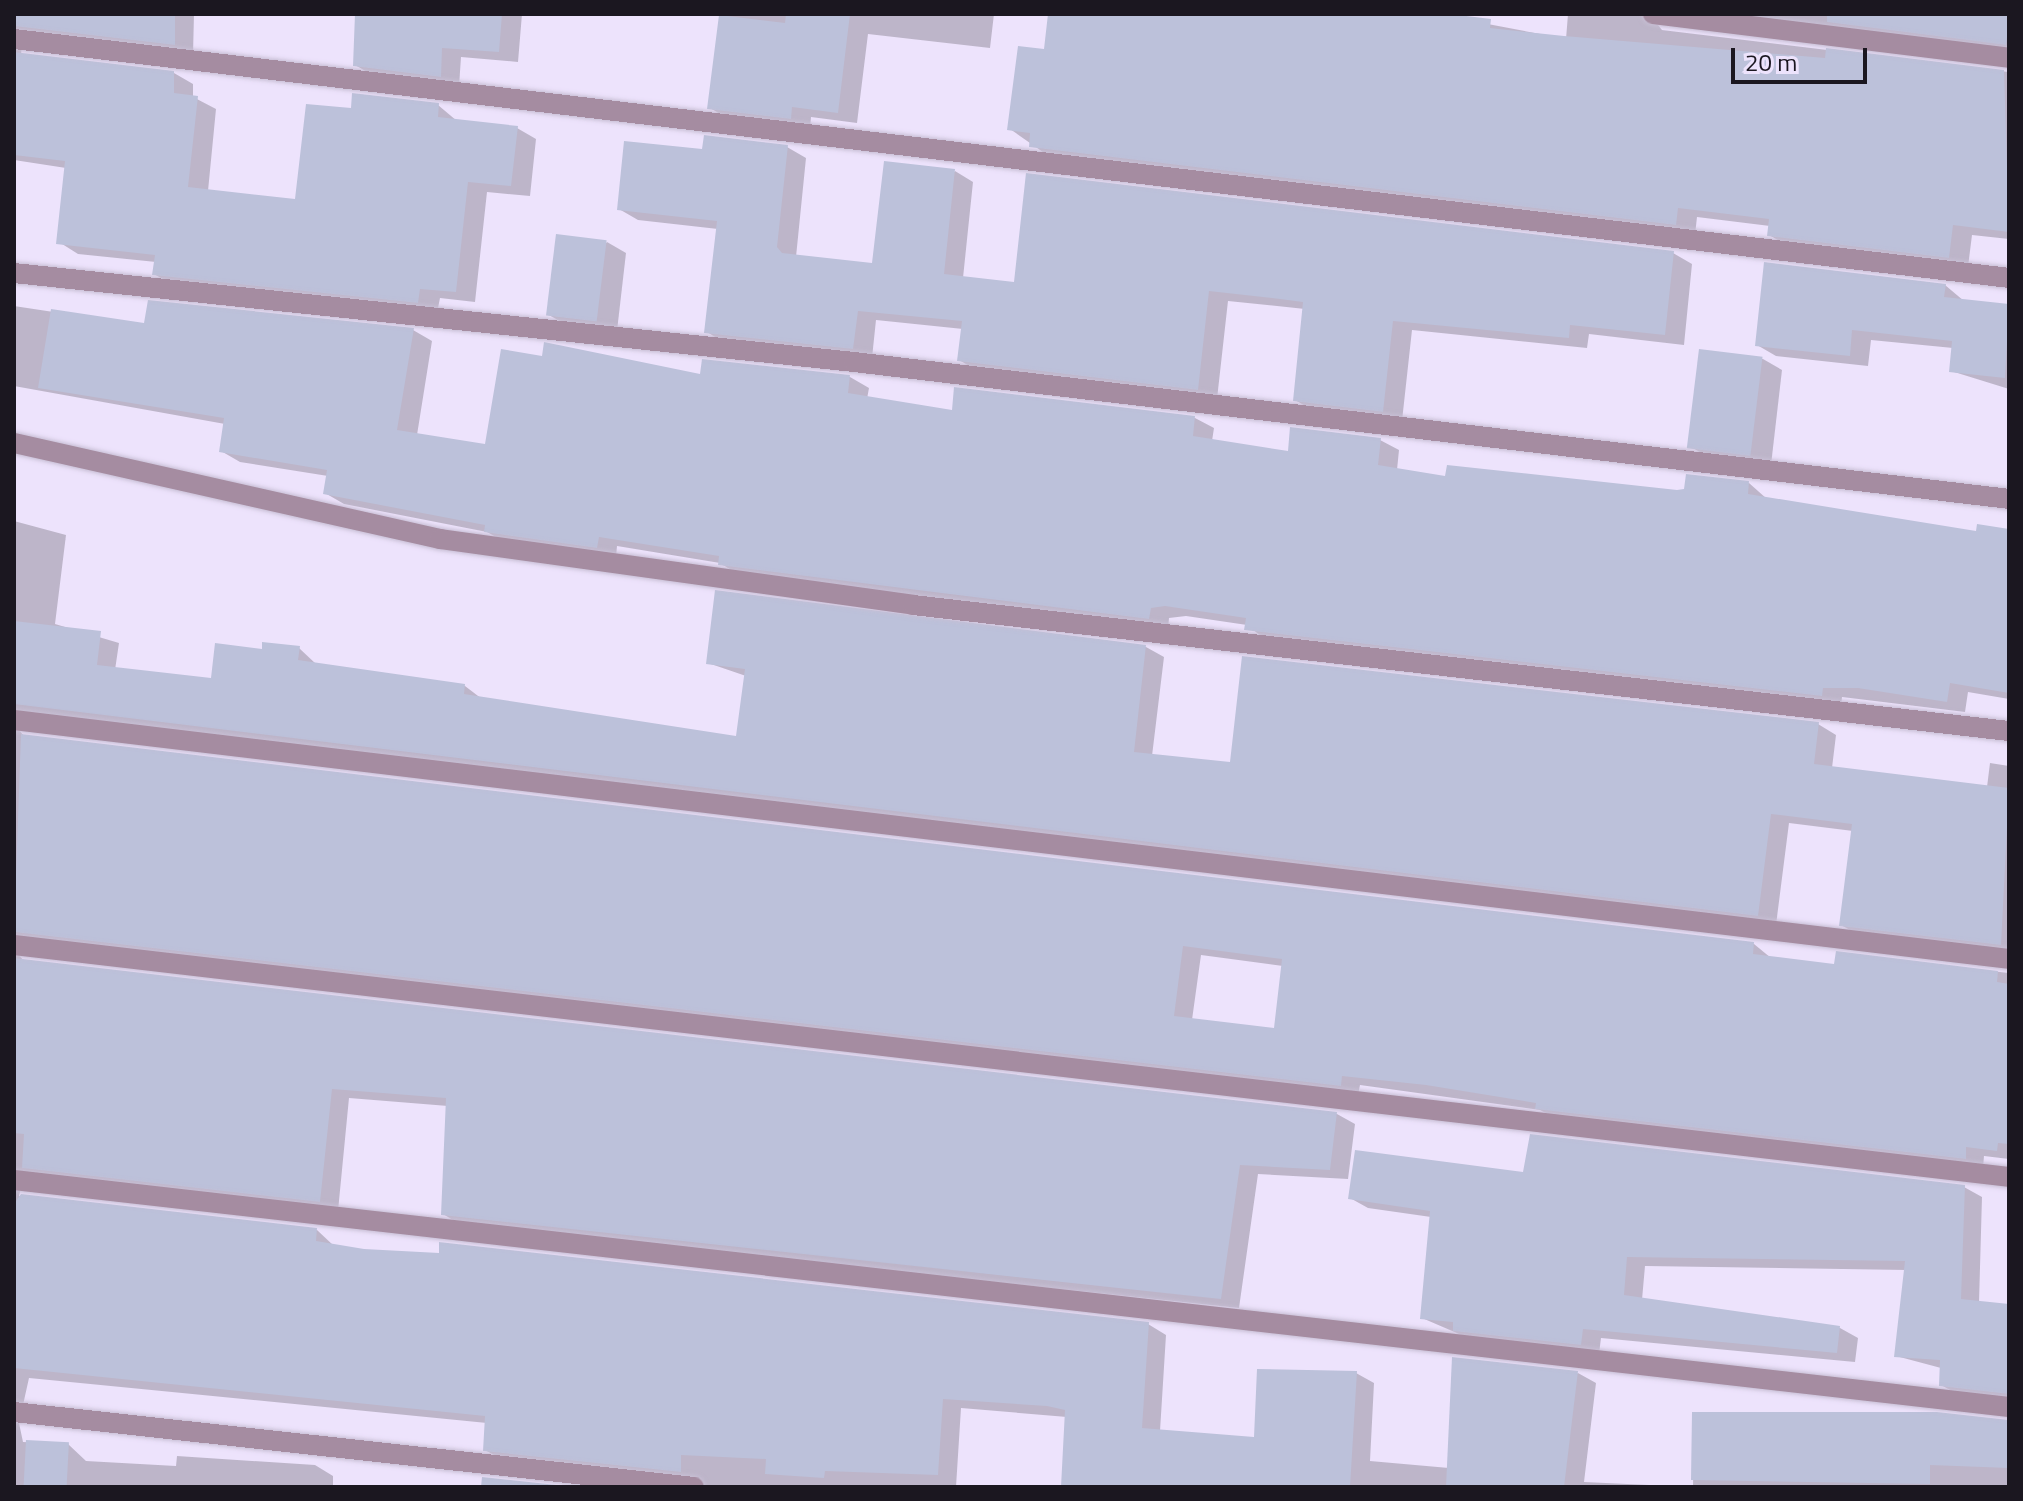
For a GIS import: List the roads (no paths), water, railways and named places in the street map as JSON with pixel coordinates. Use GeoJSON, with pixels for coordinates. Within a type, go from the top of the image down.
{"type":"FeatureCollection","features":[{"type":"Feature","properties":{"kind":"street"},"geometry":{"type":"LineString","coordinates":[[1653,14],[2009,58]]}},
{"type":"Feature","properties":{"kind":"street"},"geometry":{"type":"LineString","coordinates":[[14,39],[2009,278]]}},
{"type":"Feature","properties":{"kind":"street"},"geometry":{"type":"LineString","coordinates":[[14,273],[839,360],[2009,499]]}},
{"type":"Feature","properties":{"kind":"street"},"geometry":{"type":"LineString","coordinates":[[14,443],[440,539],[929,607],[2009,731]]}},
{"type":"Feature","properties":{"kind":"street"},"geometry":{"type":"LineString","coordinates":[[14,720],[585,794],[2009,959]]}},
{"type":"Feature","properties":{"kind":"street"},"geometry":{"type":"LineString","coordinates":[[14,945],[2009,1177]]}},
{"type":"Feature","properties":{"kind":"street"},"geometry":{"type":"LineString","coordinates":[[14,1180],[2009,1407]]}},
{"type":"Feature","properties":{"kind":"street"},"geometry":{"type":"LineString","coordinates":[[14,1412],[694,1487]]}}]}
